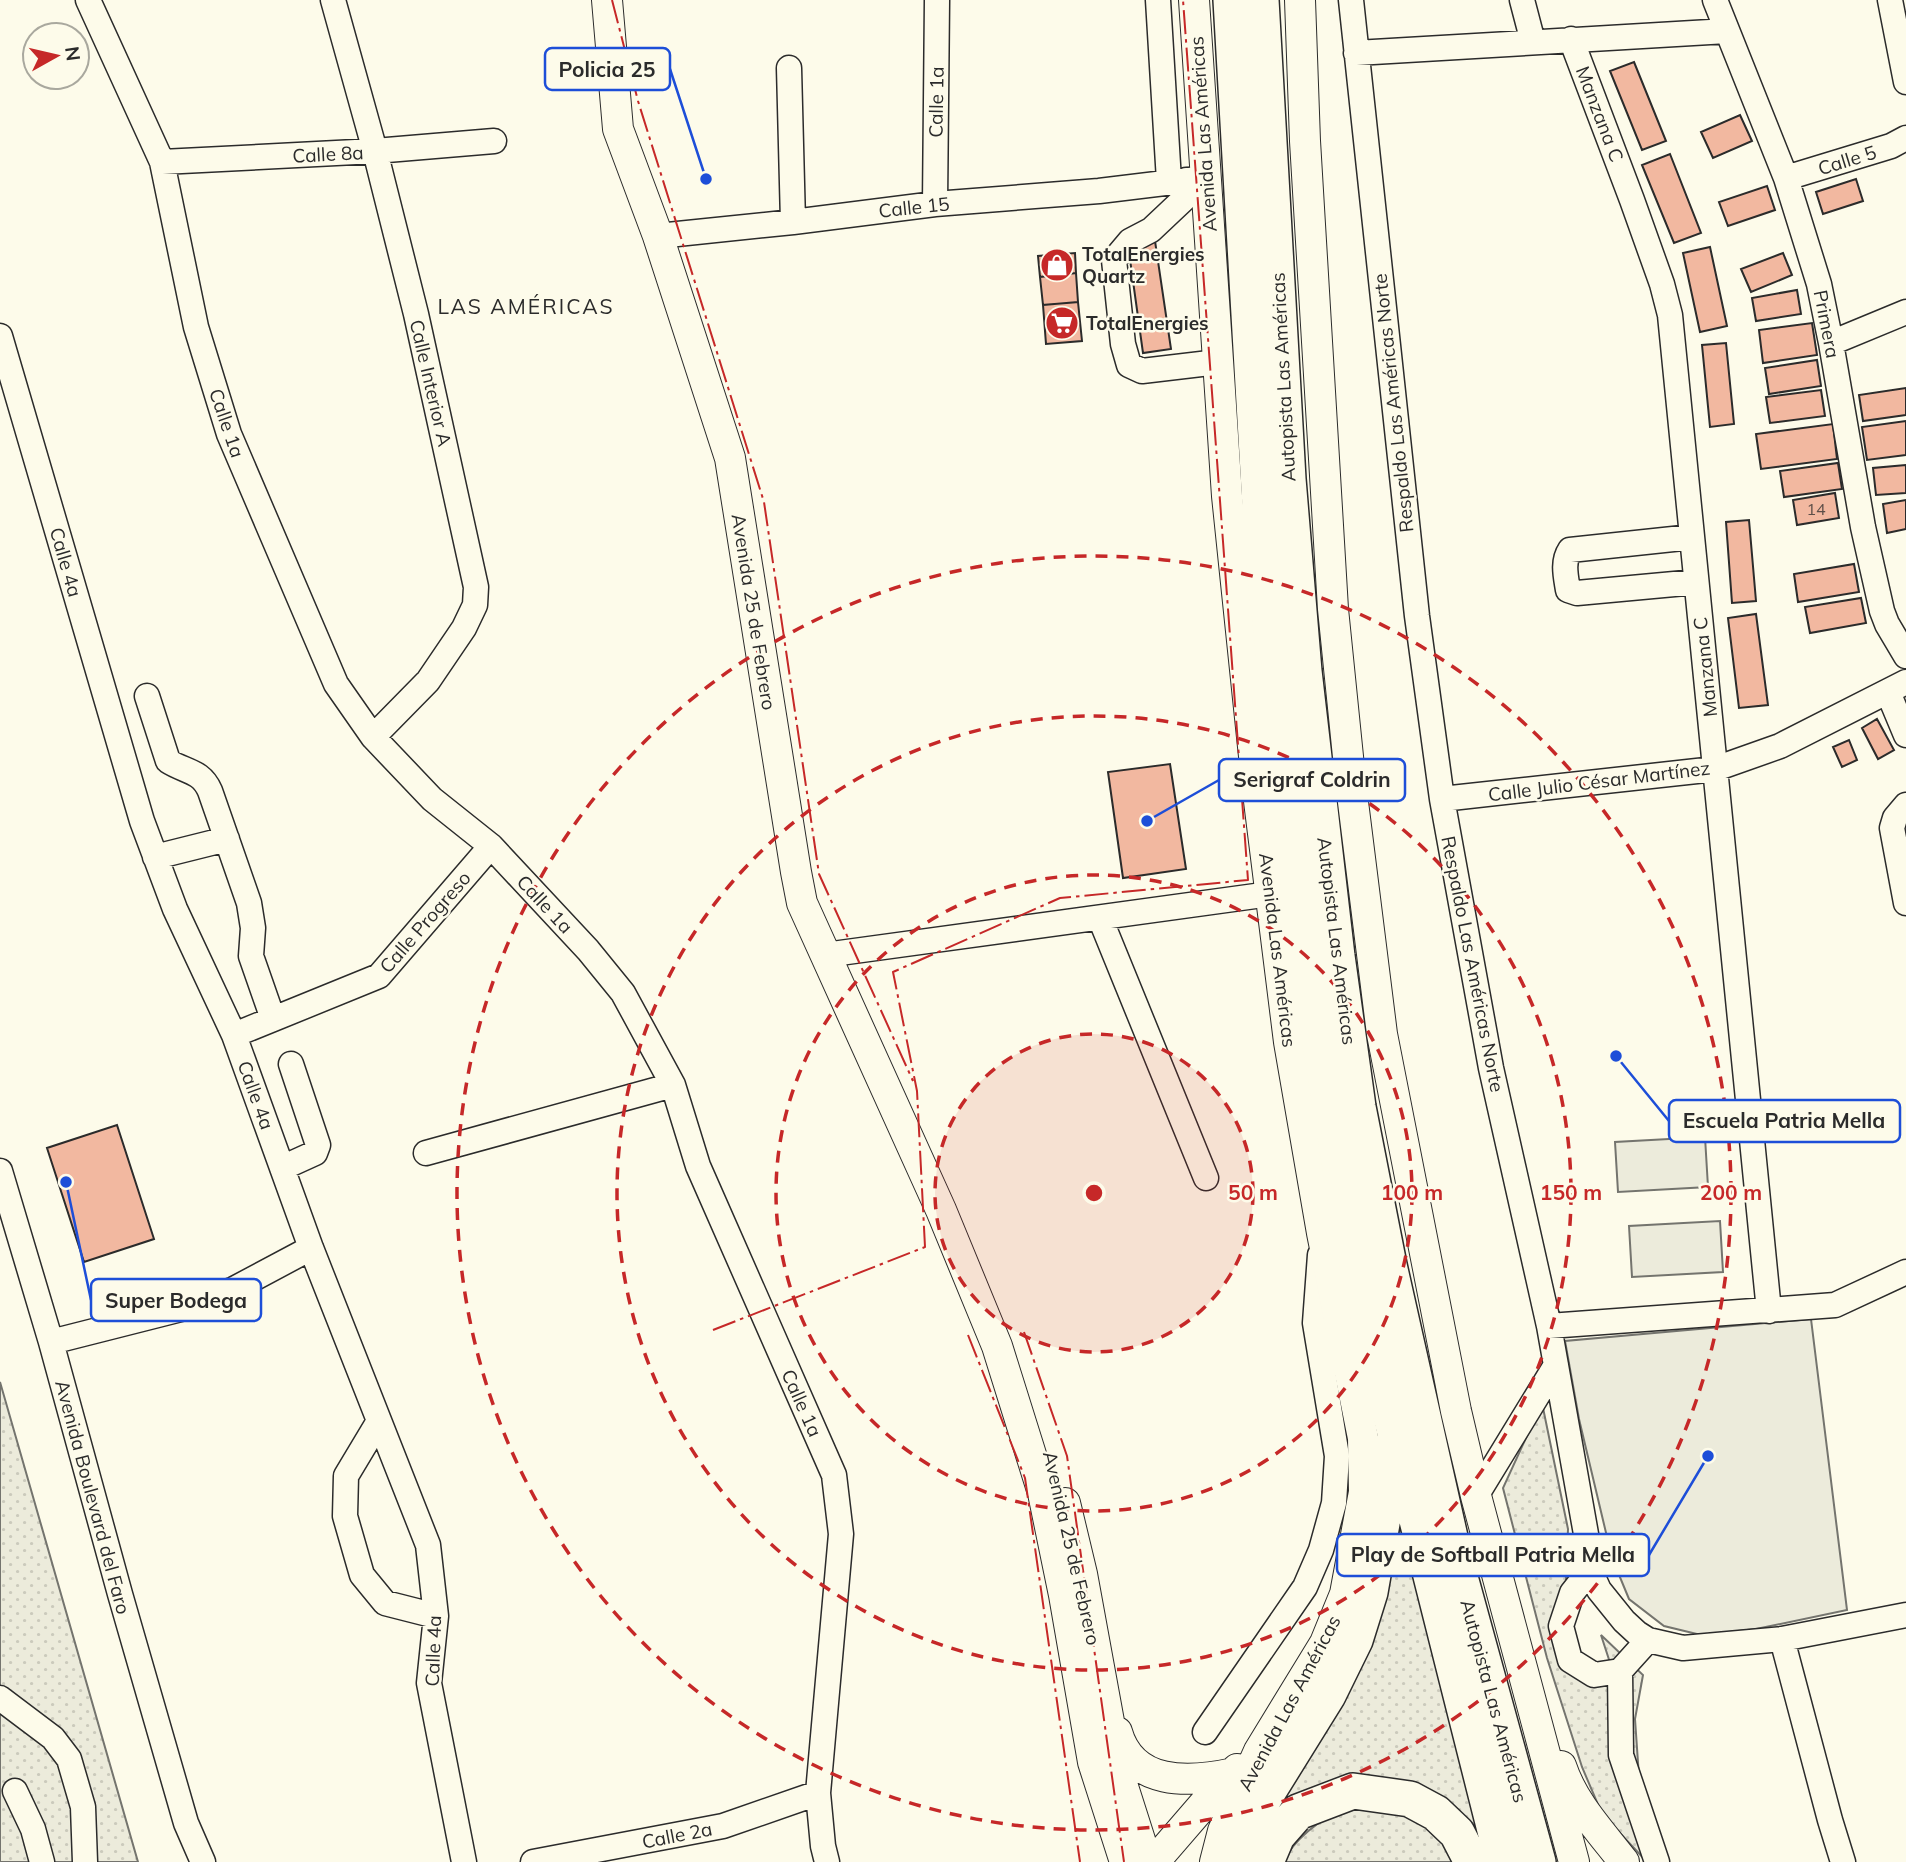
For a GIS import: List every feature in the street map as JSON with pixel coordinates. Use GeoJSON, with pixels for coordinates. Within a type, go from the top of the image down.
{"type":"FeatureCollection","features":[{"type":"Feature","properties":{"kind":"highway","name":"Autopista Las Américas"},"geometry":{"type":"LineString","coordinates":[[1231,0],[1265,573],[1309,981],[1354,1251],[1380,1373],[1503,1862]]}},
{"type":"Feature","properties":{"kind":"highway","name":"Autopista Las Américas"},"geometry":{"type":"LineString","coordinates":[[1261,0],[1288,479],[1304,671],[1337,956],[1358,1107],[1389,1265],[1454,1555],[1538,1862]]}},
{"type":"Feature","properties":{"kind":"highway"},"geometry":{"type":"LineString","coordinates":[[1265,78],[1274,0]]}},
{"type":"Feature","properties":{"kind":"highway"},"geometry":{"type":"LineString","coordinates":[[1234,1862],[1244,1832],[1328,1695],[1354,1640],[1370,1592],[1388,1489],[1388,1441],[1380,1373]]}},
{"type":"Feature","properties":{"kind":"highway"},"geometry":{"type":"LineString","coordinates":[[1266,1862],[1277,1836],[1298,1812],[1353,1791],[1410,1799],[1436,1813],[1457,1833],[1472,1862]]}},
{"type":"Feature","properties":{"kind":"main road","name":"Avenida 25 de Febrero"},"geometry":{"type":"LineString","coordinates":[[607,0],[618,130],[658,236],[730,458],[802,903],[941,1210],[997,1346],[1043,1493],[1093,1762],[1125,1862]]}},
{"type":"Feature","properties":{"kind":"main road","name":"Avenida Las Américas"},"geometry":{"type":"LineString","coordinates":[[1194,0],[1187,179],[1218,362],[1227,496],[1257,785],[1289,1042],[1322,1233],[1363,1438],[1364,1492],[1345,1594],[1325,1643],[1259,1751],[1223,1831],[1214,1862]]}},
{"type":"Feature","properties":{"kind":"main road"},"geometry":{"type":"LineString","coordinates":[[1300,0],[1306,154],[1333,609],[1352,799],[1382,1034],[1476,1496],[1573,1862]]}},
{"type":"Feature","properties":{"kind":"main road","name":"Avenida 25 de Febrero"},"geometry":{"type":"LineString","coordinates":[[941,1210],[1027,1379],[1058,1471],[1082,1574],[1118,1771],[1147,1862]]}},
{"type":"Feature","properties":{"kind":"main road"},"geometry":{"type":"LineString","coordinates":[[1502,1592],[1564,1776],[1586,1815],[1624,1862]]}},
{"type":"Feature","properties":{"kind":"main road"},"geometry":{"type":"LineString","coordinates":[[1100,1671],[1119,1741],[1132,1760],[1148,1772],[1166,1779],[1213,1777],[1234,1773]]}},
{"type":"Feature","properties":{"kind":"main road"},"geometry":{"type":"LineString","coordinates":[[1154,1862],[1234,1773],[1259,1751]]}},
{"type":"Feature","properties":{"kind":"street","name":"Calle 1a"},"geometry":{"type":"LineString","coordinates":[[88,0],[162,162],[196,327],[229,434],[336,684],[373,737],[432,799],[491,846],[588,950],[623,993],[673,1086],[698,1166],[834,1475],[841,1534],[818,1793],[827,1862]]}},
{"type":"Feature","properties":{"kind":"street","name":"Calle Interior A"},"geometry":{"type":"LineString","coordinates":[[333,0],[416,314],[476,587],[475,605],[470,617],[428,681],[373,737]]}},
{"type":"Feature","properties":{"kind":"street","name":"Calle 1a"},"geometry":{"type":"LineString","coordinates":[[935,204],[937,0]]}},
{"type":"Feature","properties":{"kind":"street"},"geometry":{"type":"LineString","coordinates":[[1158,0],[1187,179],[1186,197],[1151,230],[1130,241],[1114,260],[1123,344],[1129,365],[1142,372],[1218,362]]}},
{"type":"Feature","properties":{"kind":"street","name":"Respaldo Las Américas Norte"},"geometry":{"type":"LineString","coordinates":[[1351,0],[1415,603],[1442,799],[1491,1068],[1549,1326],[1594,1579],[1599,1590],[1631,1628],[1648,1640],[1682,1648],[1782,1639],[1906,1615]]}},
{"type":"Feature","properties":{"kind":"street"},"geometry":{"type":"LineString","coordinates":[[1522,0],[1533,41]]}},
{"type":"Feature","properties":{"kind":"street","name":"Primera"},"geometry":{"type":"LineString","coordinates":[[1715,0],[1786,178],[1819,284],[1862,519],[1882,611],[1906,656]]}},
{"type":"Feature","properties":{"kind":"street"},"geometry":{"type":"LineString","coordinates":[[1890,0],[1906,82]]}},
{"type":"Feature","properties":{"kind":"street"},"geometry":{"type":"LineString","coordinates":[[1356,53],[1727,31]]}},
{"type":"Feature","properties":{"kind":"street","name":"Manzana C"},"geometry":{"type":"LineString","coordinates":[[1571,39],[1632,200],[1670,315],[1769,1311]]}},
{"type":"Feature","properties":{"kind":"street"},"geometry":{"type":"LineString","coordinates":[[789,68],[793,222]]}},
{"type":"Feature","properties":{"kind":"street","name":"Calle 5"},"geometry":{"type":"LineString","coordinates":[[1786,178],[1891,146],[1906,138]]}},
{"type":"Feature","properties":{"kind":"street","name":"Calle 8a"},"geometry":{"type":"LineString","coordinates":[[162,162],[375,151],[494,141]]}},
{"type":"Feature","properties":{"kind":"street","name":"Calle 15"},"geometry":{"type":"LineString","coordinates":[[658,236],[935,204],[1099,191],[1187,179]]}},
{"type":"Feature","properties":{"kind":"street"},"geometry":{"type":"LineString","coordinates":[[1831,343],[1906,312]]}},
{"type":"Feature","properties":{"kind":"street","name":"Calle 4a"},"geometry":{"type":"LineString","coordinates":[[0,335],[142,821],[175,909],[234,1035],[311,1248],[428,1545],[436,1616],[429,1683],[464,1862]]}},
{"type":"Feature","properties":{"kind":"street"},"geometry":{"type":"LineString","coordinates":[[1692,537],[1570,550],[1566,556],[1565,569],[1568,590],[1577,593],[1696,582]]}},
{"type":"Feature","properties":{"kind":"street"},"geometry":{"type":"LineString","coordinates":[[1897,687],[1906,735]]}},
{"type":"Feature","properties":{"kind":"street","name":"Calle Julio César Martínez"},"geometry":{"type":"LineString","coordinates":[[1442,799],[1714,769],[1780,746],[1897,687]]}},
{"type":"Feature","properties":{"kind":"street"},"geometry":{"type":"LineString","coordinates":[[147,696],[168,761],[206,781],[249,903],[253,928],[251,956],[272,1019]]}},
{"type":"Feature","properties":{"kind":"street"},"geometry":{"type":"LineString","coordinates":[[1906,805],[1895,818],[1892,828],[1906,903]]}},
{"type":"Feature","properties":{"kind":"street"},"geometry":{"type":"LineString","coordinates":[[155,857],[227,839]]}},
{"type":"Feature","properties":{"kind":"street","name":"Calle Progreso"},"geometry":{"type":"LineString","coordinates":[[234,1035],[379,976],[491,846]]}},
{"type":"Feature","properties":{"kind":"street"},"geometry":{"type":"LineString","coordinates":[[825,955],[1270,894]]}},
{"type":"Feature","properties":{"kind":"street"},"geometry":{"type":"LineString","coordinates":[[1100,918],[1206,1178]]}},
{"type":"Feature","properties":{"kind":"street"},"geometry":{"type":"LineString","coordinates":[[282,1168],[315,1153],[318,1145],[291,1064]]}},
{"type":"Feature","properties":{"kind":"street"},"geometry":{"type":"LineString","coordinates":[[426,1153],[673,1086]]}},
{"type":"Feature","properties":{"kind":"street","name":"Avenida Boulevard del Faro"},"geometry":{"type":"LineString","coordinates":[[0,1171],[51,1342],[186,1823],[203,1862]]}},
{"type":"Feature","properties":{"kind":"street"},"geometry":{"type":"LineString","coordinates":[[1205,1732],[1305,1587],[1321,1550],[1334,1503],[1337,1456],[1315,1322],[1322,1233]]}},
{"type":"Feature","properties":{"kind":"street"},"geometry":{"type":"LineString","coordinates":[[51,1342],[185,1308],[234,1289],[311,1248]]}},
{"type":"Feature","properties":{"kind":"street"},"geometry":{"type":"LineString","coordinates":[[1549,1326],[1835,1305],[1906,1272]]}},
{"type":"Feature","properties":{"kind":"street"},"geometry":{"type":"LineString","coordinates":[[1476,1496],[1556,1365]]}},
{"type":"Feature","properties":{"kind":"street"},"geometry":{"type":"LineString","coordinates":[[379,1421],[346,1476],[345,1516],[362,1575],[385,1603],[436,1616]]}},
{"type":"Feature","properties":{"kind":"street"},"geometry":{"type":"LineString","coordinates":[[1591,1569],[1572,1593],[1561,1626],[1570,1660],[1594,1675],[1620,1671],[1648,1640]]}},
{"type":"Feature","properties":{"kind":"street"},"geometry":{"type":"LineString","coordinates":[[1782,1639],[1843,1862]]}},
{"type":"Feature","properties":{"kind":"street"},"geometry":{"type":"LineString","coordinates":[[1620,1671],[1622,1755],[1657,1862]]}},
{"type":"Feature","properties":{"kind":"street"},"geometry":{"type":"LineString","coordinates":[[0,1698],[53,1738],[69,1759],[83,1807],[85,1862]]}},
{"type":"Feature","properties":{"kind":"street"},"geometry":{"type":"LineString","coordinates":[[15,1791],[33,1829],[42,1862]]}},
{"type":"Feature","properties":{"kind":"street","name":"Calle 2a"},"geometry":{"type":"LineString","coordinates":[[533,1862],[723,1826],[818,1793]]}},
{"type":"Feature","properties":{"kind":"street","name":"Avenida Boulevard del Faro"},"geometry":{"type":"LineString","coordinates":[[186,1823],[189,1862]]}},
{"type":"Feature","properties":{"kind":"shaded area"},"geometry":{"type":"Polygon","coordinates":[[[1705,1137],[1708,1187],[1618,1192],[1615,1142],[1705,1137]]]}},
{"type":"Feature","properties":{"kind":"shaded area"},"geometry":{"type":"Polygon","coordinates":[[[1720,1221],[1723,1272],[1632,1277],[1629,1226],[1720,1221]]]}},
{"type":"Feature","properties":{"kind":"shaded area"},"geometry":{"type":"Polygon","coordinates":[[[1811,1319],[1847,1610],[1756,1629],[1701,1635],[1664,1626],[1629,1599],[1612,1558],[1579,1419],[1565,1341],[1811,1319]]]}},
{"type":"Feature","properties":{"kind":"shaded area"},"geometry":{"type":"Polygon","coordinates":[[[0,1382],[138,1862],[0,1862],[0,1382]]]}},
{"type":"Feature","properties":{"kind":"shaded area"},"geometry":{"type":"Polygon","coordinates":[[[1542,1403],[1568,1529],[1568,1641],[1589,1667],[1614,1675],[1601,1635],[1643,1675],[1635,1719],[1647,1862],[1602,1814],[1582,1767],[1547,1658],[1503,1488],[1542,1403]]]}},
{"type":"Feature","properties":{"kind":"shaded area"},"geometry":{"type":"Polygon","coordinates":[[[1403,1521],[1497,1862],[1455,1809],[1296,1798],[1280,1804],[1386,1575],[1403,1521]]]}},
{"type":"Feature","properties":{"kind":"shaded area"},"geometry":{"type":"Polygon","coordinates":[[[1375,1807],[1433,1823],[1457,1862],[1284,1862],[1293,1846],[1325,1819],[1346,1811],[1375,1807]]]}},
{"type":"Feature","properties":{"kind":"building"},"geometry":{"type":"Polygon","coordinates":[[[1634,62],[1666,141],[1642,150],[1610,71],[1634,62]]]}},
{"type":"Feature","properties":{"kind":"building"},"geometry":{"type":"Polygon","coordinates":[[[1740,115],[1752,141],[1713,158],[1701,132],[1740,115]]]}},
{"type":"Feature","properties":{"kind":"building"},"geometry":{"type":"Polygon","coordinates":[[[1670,154],[1701,233],[1674,243],[1642,165],[1670,154]]]}},
{"type":"Feature","properties":{"kind":"building"},"geometry":{"type":"Polygon","coordinates":[[[1856,179],[1863,201],[1823,214],[1816,192],[1856,179]]]}},
{"type":"Feature","properties":{"kind":"building"},"geometry":{"type":"Polygon","coordinates":[[[1767,186],[1775,210],[1728,226],[1719,202],[1767,186]]]}},
{"type":"Feature","properties":{"kind":"building","name":"TotalEnergies"},"geometry":{"type":"Polygon","coordinates":[[[1155,241],[1171,349],[1143,353],[1128,245],[1155,241]]]}},
{"type":"Feature","properties":{"kind":"building"},"geometry":{"type":"Polygon","coordinates":[[[1710,247],[1727,326],[1700,332],[1683,253],[1710,247]]]}},
{"type":"Feature","properties":{"kind":"building","name":"TotalEnergies Quartz"},"geometry":{"type":"Polygon","coordinates":[[[1075,253],[1076,273],[1040,277],[1038,256],[1075,253]]]}},
{"type":"Feature","properties":{"kind":"building"},"geometry":{"type":"Polygon","coordinates":[[[1783,253],[1792,275],[1751,292],[1741,269],[1783,253]]]}},
{"type":"Feature","properties":{"kind":"building"},"geometry":{"type":"Polygon","coordinates":[[[1076,273],[1078,302],[1043,305],[1040,277],[1076,273]]]}},
{"type":"Feature","properties":{"kind":"building"},"geometry":{"type":"Polygon","coordinates":[[[1797,290],[1801,314],[1756,321],[1752,298],[1797,290]]]}},
{"type":"Feature","properties":{"kind":"building","name":"TotalEnergies"},"geometry":{"type":"Polygon","coordinates":[[[1078,302],[1082,341],[1046,344],[1043,305],[1078,302]]]}},
{"type":"Feature","properties":{"kind":"building"},"geometry":{"type":"Polygon","coordinates":[[[1812,323],[1817,355],[1763,363],[1759,330],[1812,323]]]}},
{"type":"Feature","properties":{"kind":"building"},"geometry":{"type":"Polygon","coordinates":[[[1726,343],[1734,424],[1710,427],[1702,345],[1726,343]]]}},
{"type":"Feature","properties":{"kind":"building"},"geometry":{"type":"Polygon","coordinates":[[[1817,360],[1821,386],[1769,394],[1765,368],[1817,360]]]}},
{"type":"Feature","properties":{"kind":"building"},"geometry":{"type":"Polygon","coordinates":[[[1906,388],[1906,415],[1863,421],[1859,395],[1906,388]]]}},
{"type":"Feature","properties":{"kind":"building"},"geometry":{"type":"Polygon","coordinates":[[[1821,390],[1825,416],[1770,423],[1766,397],[1821,390]]]}},
{"type":"Feature","properties":{"kind":"building"},"geometry":{"type":"Polygon","coordinates":[[[1906,421],[1906,455],[1867,460],[1862,427],[1906,421]]]}},
{"type":"Feature","properties":{"kind":"building"},"geometry":{"type":"Polygon","coordinates":[[[1833,424],[1837,459],[1761,469],[1756,434],[1833,424]]]}},
{"type":"Feature","properties":{"kind":"building"},"geometry":{"type":"Polygon","coordinates":[[[1838,463],[1842,489],[1784,497],[1780,471],[1838,463]]]}},
{"type":"Feature","properties":{"kind":"building"},"geometry":{"type":"Polygon","coordinates":[[[1906,465],[1906,493],[1876,495],[1873,468],[1906,465]]]}},
{"type":"Feature","properties":{"kind":"building"},"geometry":{"type":"Polygon","coordinates":[[[1835,493],[1839,518],[1797,525],[1793,500],[1835,493]]]}},
{"type":"Feature","properties":{"kind":"building"},"geometry":{"type":"Polygon","coordinates":[[[1906,500],[1906,529],[1887,533],[1883,504],[1906,500]]]}},
{"type":"Feature","properties":{"kind":"building"},"geometry":{"type":"Polygon","coordinates":[[[1749,520],[1756,601],[1732,603],[1726,522],[1749,520]]]}},
{"type":"Feature","properties":{"kind":"building"},"geometry":{"type":"Polygon","coordinates":[[[1854,564],[1859,592],[1798,602],[1794,574],[1854,564]]]}},
{"type":"Feature","properties":{"kind":"building"},"geometry":{"type":"Polygon","coordinates":[[[1861,598],[1866,623],[1810,633],[1805,607],[1861,598]]]}},
{"type":"Feature","properties":{"kind":"building"},"geometry":{"type":"Polygon","coordinates":[[[1756,614],[1768,705],[1739,708],[1728,618],[1756,614]]]}},
{"type":"Feature","properties":{"kind":"building"},"geometry":{"type":"Polygon","coordinates":[[[1877,719],[1894,750],[1878,759],[1862,728],[1877,719]]]}},
{"type":"Feature","properties":{"kind":"building"},"geometry":{"type":"Polygon","coordinates":[[[1849,740],[1857,760],[1842,767],[1833,747],[1849,740]]]}},
{"type":"Feature","properties":{"kind":"building"},"geometry":{"type":"Polygon","coordinates":[[[1170,764],[1186,869],[1123,878],[1108,772],[1170,764]]]}},
{"type":"Feature","properties":{"kind":"building"},"geometry":{"type":"Polygon","coordinates":[[[117,1125],[154,1239],[84,1262],[47,1148],[117,1125]]]}},
{"type":"Feature","properties":{"kind":"power"},"geometry":{"type":"LineString","coordinates":[[612,0],[638,101],[764,502],[819,874],[913,1081]]}},
{"type":"Feature","properties":{"kind":"power"},"geometry":{"type":"LineString","coordinates":[[713,1330],[925,1247],[917,1091],[893,972],[1060,898],[1248,880],[1183,0]]}},
{"type":"Feature","properties":{"kind":"power"},"geometry":{"type":"LineString","coordinates":[[1024,1332],[1067,1456],[1124,1862]]}},
{"type":"Feature","properties":{"kind":"power"},"geometry":{"type":"LineString","coordinates":[[968,1335],[1025,1478],[1080,1862]]}},
{"type":"Feature","properties":{"kind":"place","name":"Policia 25"},"geometry":{"type":"Point","coordinates":[706,179]}},
{"type":"Feature","properties":{"kind":"place","name":"TotalEnergies Quartz"},"geometry":{"type":"Point","coordinates":[1057,265]}},
{"type":"Feature","properties":{"kind":"place","name":"TotalEnergies"},"geometry":{"type":"Point","coordinates":[1062,323]}},
{"type":"Feature","properties":{"kind":"place","name":"Serigraf Coldrin"},"geometry":{"type":"Point","coordinates":[1147,821]}},
{"type":"Feature","properties":{"kind":"place","name":"Escuela Patria Mella"},"geometry":{"type":"Point","coordinates":[1616,1056]}},
{"type":"Feature","properties":{"kind":"place","name":"Super Bodega"},"geometry":{"type":"Point","coordinates":[66,1182]}},
{"type":"Feature","properties":{"kind":"place","name":"Play de Softball Patria Mella"},"geometry":{"type":"Point","coordinates":[1708,1456]}},
{"type":"Feature","properties":{"kind":"district","name":"LAS AMÉRICAS"},"geometry":{"type":"Point","coordinates":[526,306]}}]}
